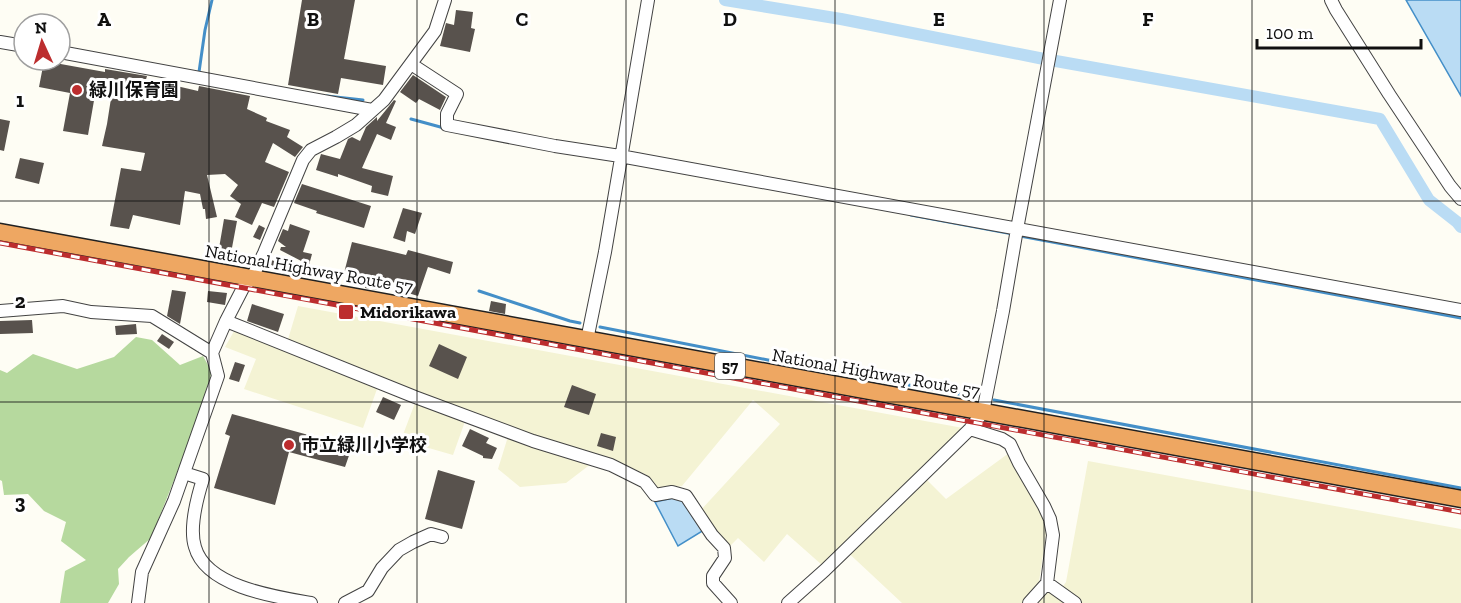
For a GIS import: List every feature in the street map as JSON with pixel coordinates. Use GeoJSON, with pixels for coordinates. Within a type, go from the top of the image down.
{"type":"FeatureCollection","features":[{"type":"Feature","properties":{"kind":"highway","name":"National Highway Route 57"},"geometry":{"type":"LineString","coordinates":[[0,232],[1461,500]]}},
{"type":"Feature","properties":{"kind":"street"},"geometry":{"type":"LineString","coordinates":[[138,603],[142,572],[174,501],[218,376],[212,353],[243,288],[252,278],[284,208],[303,159],[312,150],[356,125],[384,100],[435,31],[445,0]]}},
{"type":"Feature","properties":{"kind":"street"},"geometry":{"type":"LineString","coordinates":[[587,340],[605,252],[648,0]]}},
{"type":"Feature","properties":{"kind":"street"},"geometry":{"type":"LineString","coordinates":[[788,603],[969,429],[982,412],[1003,311],[1060,0]]}},
{"type":"Feature","properties":{"kind":"street"},"geometry":{"type":"LineString","coordinates":[[1331,0],[1389,94],[1461,199]]}},
{"type":"Feature","properties":{"kind":"street"},"geometry":{"type":"LineString","coordinates":[[72,54],[372,110]]}},
{"type":"Feature","properties":{"kind":"street"},"geometry":{"type":"LineString","coordinates":[[411,64],[457,94],[447,114],[447,125],[1461,310]]}},
{"type":"Feature","properties":{"kind":"street"},"geometry":{"type":"LineString","coordinates":[[0,311],[63,306],[91,312],[152,316],[212,353]]}},
{"type":"Feature","properties":{"kind":"street"},"geometry":{"type":"LineString","coordinates":[[226,321],[426,401],[533,441],[611,465],[645,482],[655,495],[672,492],[686,496],[712,535],[724,548],[725,558],[713,576],[713,583],[730,603]]}},
{"type":"Feature","properties":{"kind":"street"},"geometry":{"type":"LineString","coordinates":[[969,429],[1002,439],[1010,444],[1050,519],[1053,535],[1047,583],[1029,603]]}},
{"type":"Feature","properties":{"kind":"street"},"geometry":{"type":"LineString","coordinates":[[184,473],[203,479],[196,503],[193,527],[195,548],[204,565],[220,578],[246,588],[310,603]]}},
{"type":"Feature","properties":{"kind":"street"},"geometry":{"type":"LineString","coordinates":[[345,603],[368,591],[382,568],[399,550],[431,534],[442,537]]}},
{"type":"Feature","properties":{"kind":"street"},"geometry":{"type":"LineString","coordinates":[[1047,583],[1075,603]]}},
{"type":"Feature","properties":{"kind":"green space"},"geometry":{"type":"Polygon","coordinates":[[[298,306],[963,428],[919,472],[946,499],[1009,453],[1042,512],[1046,533],[1039,582],[1056,596],[1066,582],[1088,461],[1461,529],[1461,603],[902,603],[841,546],[822,565],[787,534],[764,562],[738,538],[728,548],[700,511],[780,424],[753,400],[682,486],[657,490],[645,474],[600,457],[566,483],[520,487],[498,469],[510,430],[468,413],[453,455],[401,440],[415,403],[377,389],[363,428],[244,389],[256,359],[225,347],[237,326],[286,346],[298,306]]]}},
{"type":"Feature","properties":{"kind":"green space"},"geometry":{"type":"Polygon","coordinates":[[[136,337],[152,340],[180,365],[203,356],[212,372],[188,445],[151,538],[118,569],[119,584],[108,603],[60,603],[65,571],[86,560],[61,541],[66,522],[44,511],[28,494],[4,495],[0,480],[0,370],[7,373],[33,354],[77,369],[114,357],[136,337]]]}},
{"type":"Feature","properties":{"kind":"water"},"geometry":{"type":"Polygon","coordinates":[[[1406,0],[1461,0],[1461,96],[1406,0]]]}},
{"type":"Feature","properties":{"kind":"water"},"geometry":{"type":"Polygon","coordinates":[[[673,498],[683,499],[704,530],[678,546],[655,502],[673,498]]]}},
{"type":"Feature","properties":{"kind":"building"},"geometry":{"type":"Polygon","coordinates":[[[302,0],[355,0],[344,59],[386,66],[383,85],[341,78],[338,94],[288,85],[302,0]]]}},
{"type":"Feature","properties":{"kind":"building"},"geometry":{"type":"Polygon","coordinates":[[[456,10],[473,12],[471,28],[475,29],[470,52],[440,46],[446,23],[454,25],[456,10]]]}},
{"type":"Feature","properties":{"kind":"building"},"geometry":{"type":"Polygon","coordinates":[[[72,66],[147,76],[141,96],[165,100],[168,84],[198,91],[199,86],[250,96],[247,109],[267,118],[266,121],[290,130],[287,137],[303,147],[295,157],[273,143],[265,162],[289,172],[274,207],[262,203],[252,225],[235,217],[241,204],[230,196],[238,185],[225,174],[207,175],[217,217],[206,219],[200,194],[185,191],[180,225],[133,215],[129,229],[110,226],[121,168],[141,171],[145,153],[102,146],[112,92],[96,89],[88,135],[63,131],[70,93],[39,87],[42,72],[72,72],[72,66]]]}},
{"type":"Feature","properties":{"kind":"building"},"geometry":{"type":"Polygon","coordinates":[[[413,75],[446,97],[440,110],[419,99],[416,103],[400,92],[413,75]]]}},
{"type":"Feature","properties":{"kind":"building"},"geometry":{"type":"Polygon","coordinates":[[[394,100],[396,101],[386,123],[396,127],[391,140],[377,134],[362,168],[393,176],[388,196],[371,192],[372,186],[338,174],[338,177],[316,170],[321,154],[340,159],[348,139],[352,137],[360,141],[366,127],[377,117],[377,121],[394,100]]]}},
{"type":"Feature","properties":{"kind":"building"},"geometry":{"type":"Polygon","coordinates":[[[0,119],[10,121],[4,151],[0,150],[0,119]]]}},
{"type":"Feature","properties":{"kind":"building"},"geometry":{"type":"Polygon","coordinates":[[[20,158],[44,163],[39,184],[15,178],[20,158]]]}},
{"type":"Feature","properties":{"kind":"building"},"geometry":{"type":"Polygon","coordinates":[[[302,184],[371,206],[364,228],[316,213],[317,211],[294,203],[302,184]]]}},
{"type":"Feature","properties":{"kind":"building"},"geometry":{"type":"Polygon","coordinates":[[[403,208],[422,213],[415,234],[407,231],[405,242],[393,238],[403,208]]]}},
{"type":"Feature","properties":{"kind":"building"},"geometry":{"type":"Polygon","coordinates":[[[224,219],[237,221],[231,253],[249,258],[247,266],[217,260],[224,219]]]}},
{"type":"Feature","properties":{"kind":"building"},"geometry":{"type":"Polygon","coordinates":[[[290,224],[310,231],[303,252],[312,254],[309,265],[280,250],[281,247],[286,247],[278,241],[283,229],[288,231],[290,224]]]}},
{"type":"Feature","properties":{"kind":"building"},"geometry":{"type":"Polygon","coordinates":[[[259,225],[265,228],[260,240],[253,237],[259,225]]]}},
{"type":"Feature","properties":{"kind":"building"},"geometry":{"type":"Polygon","coordinates":[[[352,242],[406,255],[408,250],[453,262],[450,274],[428,267],[418,296],[405,292],[407,286],[384,280],[381,280],[378,290],[365,288],[369,279],[344,273],[352,242]]]}},
{"type":"Feature","properties":{"kind":"building"},"geometry":{"type":"Polygon","coordinates":[[[270,260],[309,267],[307,277],[266,268],[270,260]]]}},
{"type":"Feature","properties":{"kind":"building"},"geometry":{"type":"Polygon","coordinates":[[[172,290],[186,292],[180,324],[167,316],[172,290]]]}},
{"type":"Feature","properties":{"kind":"building"},"geometry":{"type":"Polygon","coordinates":[[[208,291],[227,293],[225,305],[207,302],[208,291]]]}},
{"type":"Feature","properties":{"kind":"building"},"geometry":{"type":"Polygon","coordinates":[[[491,301],[506,304],[505,314],[489,311],[491,301]]]}},
{"type":"Feature","properties":{"kind":"building"},"geometry":{"type":"Polygon","coordinates":[[[252,304],[284,314],[278,332],[247,321],[252,304]]]}},
{"type":"Feature","properties":{"kind":"building"},"geometry":{"type":"Polygon","coordinates":[[[32,320],[33,333],[0,334],[0,321],[32,320]]]}},
{"type":"Feature","properties":{"kind":"building"},"geometry":{"type":"Polygon","coordinates":[[[136,324],[137,334],[116,335],[115,326],[136,324]]]}},
{"type":"Feature","properties":{"kind":"building"},"geometry":{"type":"Polygon","coordinates":[[[162,334],[174,342],[169,349],[157,341],[162,334]]]}},
{"type":"Feature","properties":{"kind":"building"},"geometry":{"type":"Polygon","coordinates":[[[439,344],[467,357],[458,379],[429,366],[439,344]]]}},
{"type":"Feature","properties":{"kind":"building"},"geometry":{"type":"Polygon","coordinates":[[[235,362],[245,365],[239,382],[229,379],[235,362]]]}},
{"type":"Feature","properties":{"kind":"building"},"geometry":{"type":"Polygon","coordinates":[[[572,385],[596,394],[589,415],[564,407],[572,385]]]}},
{"type":"Feature","properties":{"kind":"building"},"geometry":{"type":"Polygon","coordinates":[[[383,397],[401,405],[394,420],[376,412],[383,397]]]}},
{"type":"Feature","properties":{"kind":"building"},"geometry":{"type":"Polygon","coordinates":[[[232,414],[352,447],[345,467],[289,452],[275,505],[214,488],[230,436],[225,434],[232,414]]]}},
{"type":"Feature","properties":{"kind":"building"},"geometry":{"type":"Polygon","coordinates":[[[470,429],[489,438],[486,443],[497,448],[492,459],[483,458],[462,446],[470,429]]]}},
{"type":"Feature","properties":{"kind":"building"},"geometry":{"type":"Polygon","coordinates":[[[601,433],[616,437],[613,451],[597,446],[601,433]]]}},
{"type":"Feature","properties":{"kind":"building"},"geometry":{"type":"Polygon","coordinates":[[[438,470],[475,481],[462,529],[425,519],[438,470]]]}},
{"type":"Feature","properties":{"kind":"waterway"},"geometry":{"type":"LineString","coordinates":[[199,72],[212,0]]}},
{"type":"Feature","properties":{"kind":"waterway"},"geometry":{"type":"LineString","coordinates":[[725,0],[841,19],[1039,58],[1380,119],[1429,200],[1461,227]]}},
{"type":"Feature","properties":{"kind":"waterway"},"geometry":{"type":"LineString","coordinates":[[327,96],[363,100]]}},
{"type":"Feature","properties":{"kind":"waterway"},"geometry":{"type":"LineString","coordinates":[[411,119],[444,128]]}},
{"type":"Feature","properties":{"kind":"waterway"},"geometry":{"type":"LineString","coordinates":[[911,215],[1013,234]]}},
{"type":"Feature","properties":{"kind":"waterway"},"geometry":{"type":"LineString","coordinates":[[1020,236],[1461,318]]}},
{"type":"Feature","properties":{"kind":"waterway"},"geometry":{"type":"LineString","coordinates":[[479,291],[580,323]]}},
{"type":"Feature","properties":{"kind":"waterway"},"geometry":{"type":"LineString","coordinates":[[600,327],[976,397]]}},
{"type":"Feature","properties":{"kind":"waterway"},"geometry":{"type":"LineString","coordinates":[[994,400],[1461,488]]}},
{"type":"Feature","properties":{"kind":"railway"},"geometry":{"type":"LineString","coordinates":[[0,243],[1461,512]]}},
{"type":"Feature","properties":{"kind":"place","name":"緑川保育園"},"geometry":{"type":"Point","coordinates":[77,90]}},
{"type":"Feature","properties":{"kind":"place","name":"Midorikawa"},"geometry":{"type":"Point","coordinates":[346,312]}},
{"type":"Feature","properties":{"kind":"place","name":"市立緑川小学校"},"geometry":{"type":"Point","coordinates":[289,445]}}]}
